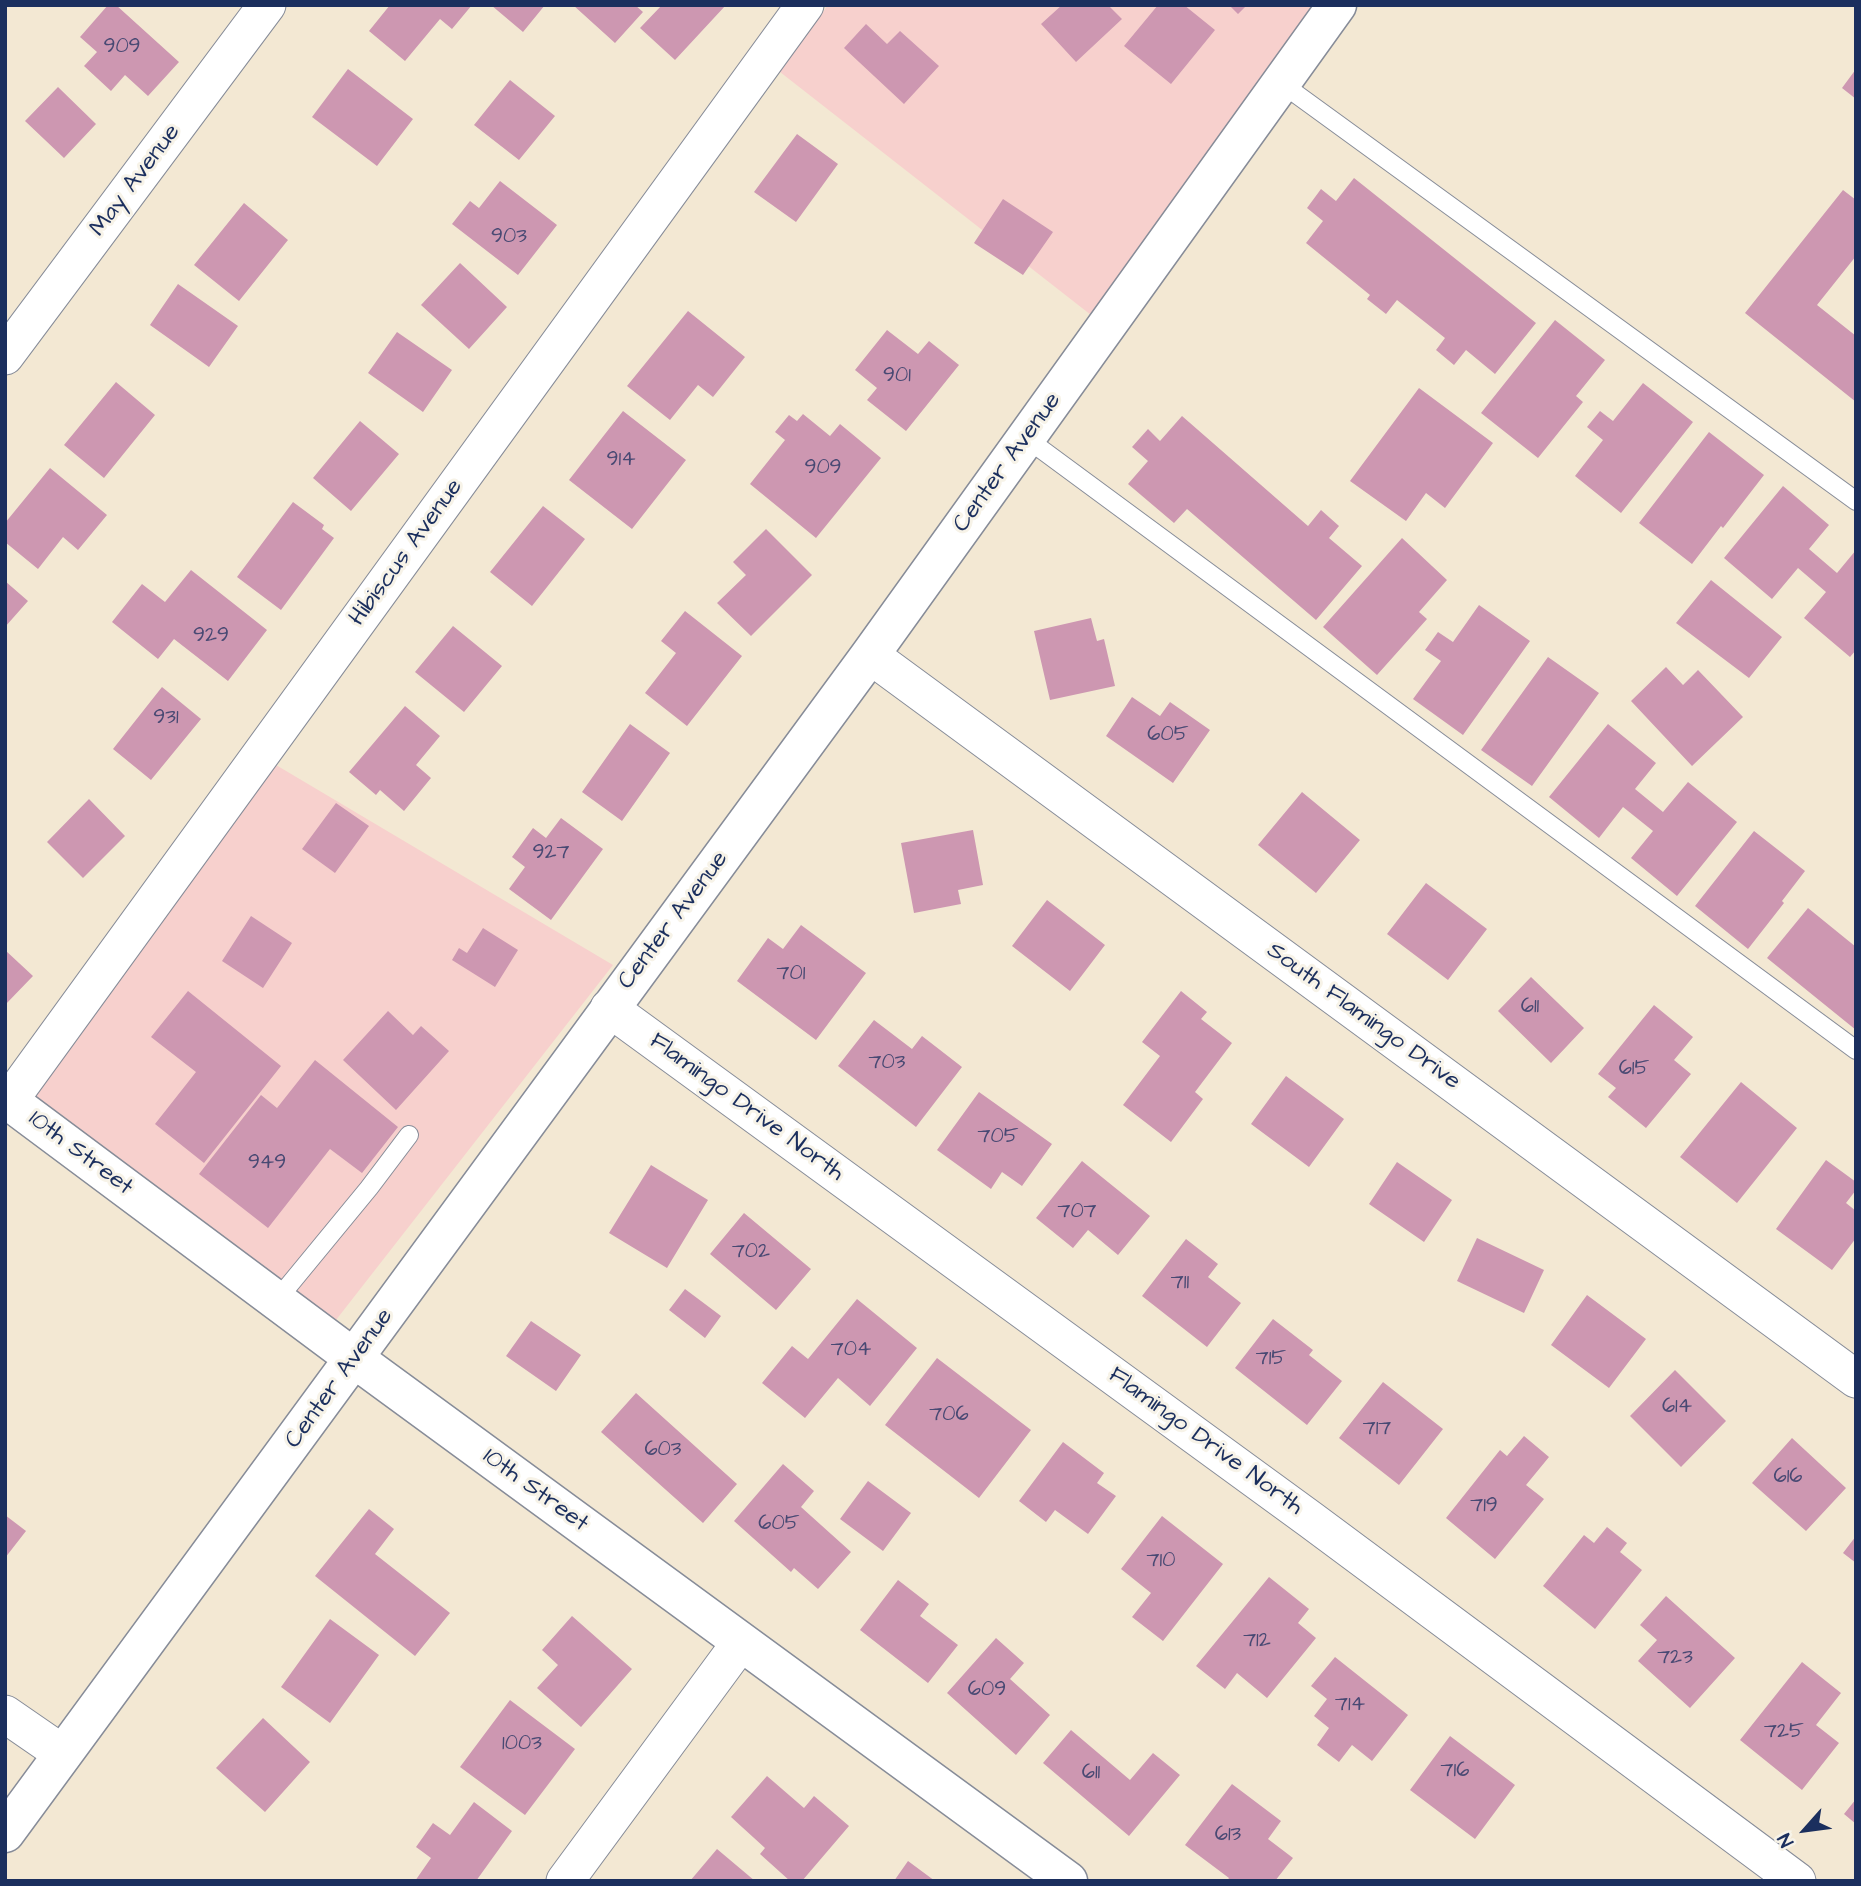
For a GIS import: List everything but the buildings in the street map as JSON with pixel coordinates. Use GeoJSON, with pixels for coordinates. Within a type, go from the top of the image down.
{"type":"FeatureCollection","features":[{"type":"Feature","properties":{"kind":"street","name":"May Avenue"},"geometry":{"type":"LineString","coordinates":[[5,356],[267,5]]}},
{"type":"Feature","properties":{"kind":"street","name":"Hibiscus Avenue"},"geometry":{"type":"LineString","coordinates":[[7,1099],[805,5]]}},
{"type":"Feature","properties":{"kind":"street","name":"Center Avenue"},"geometry":{"type":"LineString","coordinates":[[5,1833],[870,655],[1337,5]]}},
{"type":"Feature","properties":{"kind":"street","name":"South Flamingo Drive"},"geometry":{"type":"LineString","coordinates":[[870,655],[1856,1379]]}},
{"type":"Feature","properties":{"kind":"street","name":"Flamingo Drive North"},"geometry":{"type":"LineString","coordinates":[[609,1008],[1311,1520],[1797,1881]]}},
{"type":"Feature","properties":{"kind":"street","name":"10th Street"},"geometry":{"type":"LineString","coordinates":[[7,1099],[276,1301],[1068,1881]]}},
{"type":"Feature","properties":{"kind":"street"},"geometry":{"type":"LineString","coordinates":[[565,1881],[741,1642]]}},
{"type":"Feature","properties":{"kind":"street"},"geometry":{"type":"LineString","coordinates":[[5,1714],[63,1754]]}},
{"type":"Feature","properties":{"kind":"lane"},"geometry":{"type":"LineString","coordinates":[[1282,83],[1856,501]]}},
{"type":"Feature","properties":{"kind":"lane"},"geometry":{"type":"LineString","coordinates":[[1026,438],[1856,1050]]}},
{"type":"Feature","properties":{"kind":"lane"},"geometry":{"type":"LineString","coordinates":[[276,1301],[410,1135]]}},
{"type":"Feature","properties":{"kind":"shaded area"},"geometry":{"type":"Polygon","coordinates":[[[828,5],[1314,5],[1091,315],[780,72],[828,5]]]}},
{"type":"Feature","properties":{"kind":"shaded area"},"geometry":{"type":"Polygon","coordinates":[[[276,765],[613,965],[336,1320],[36,1096],[276,765]]]}}]}
